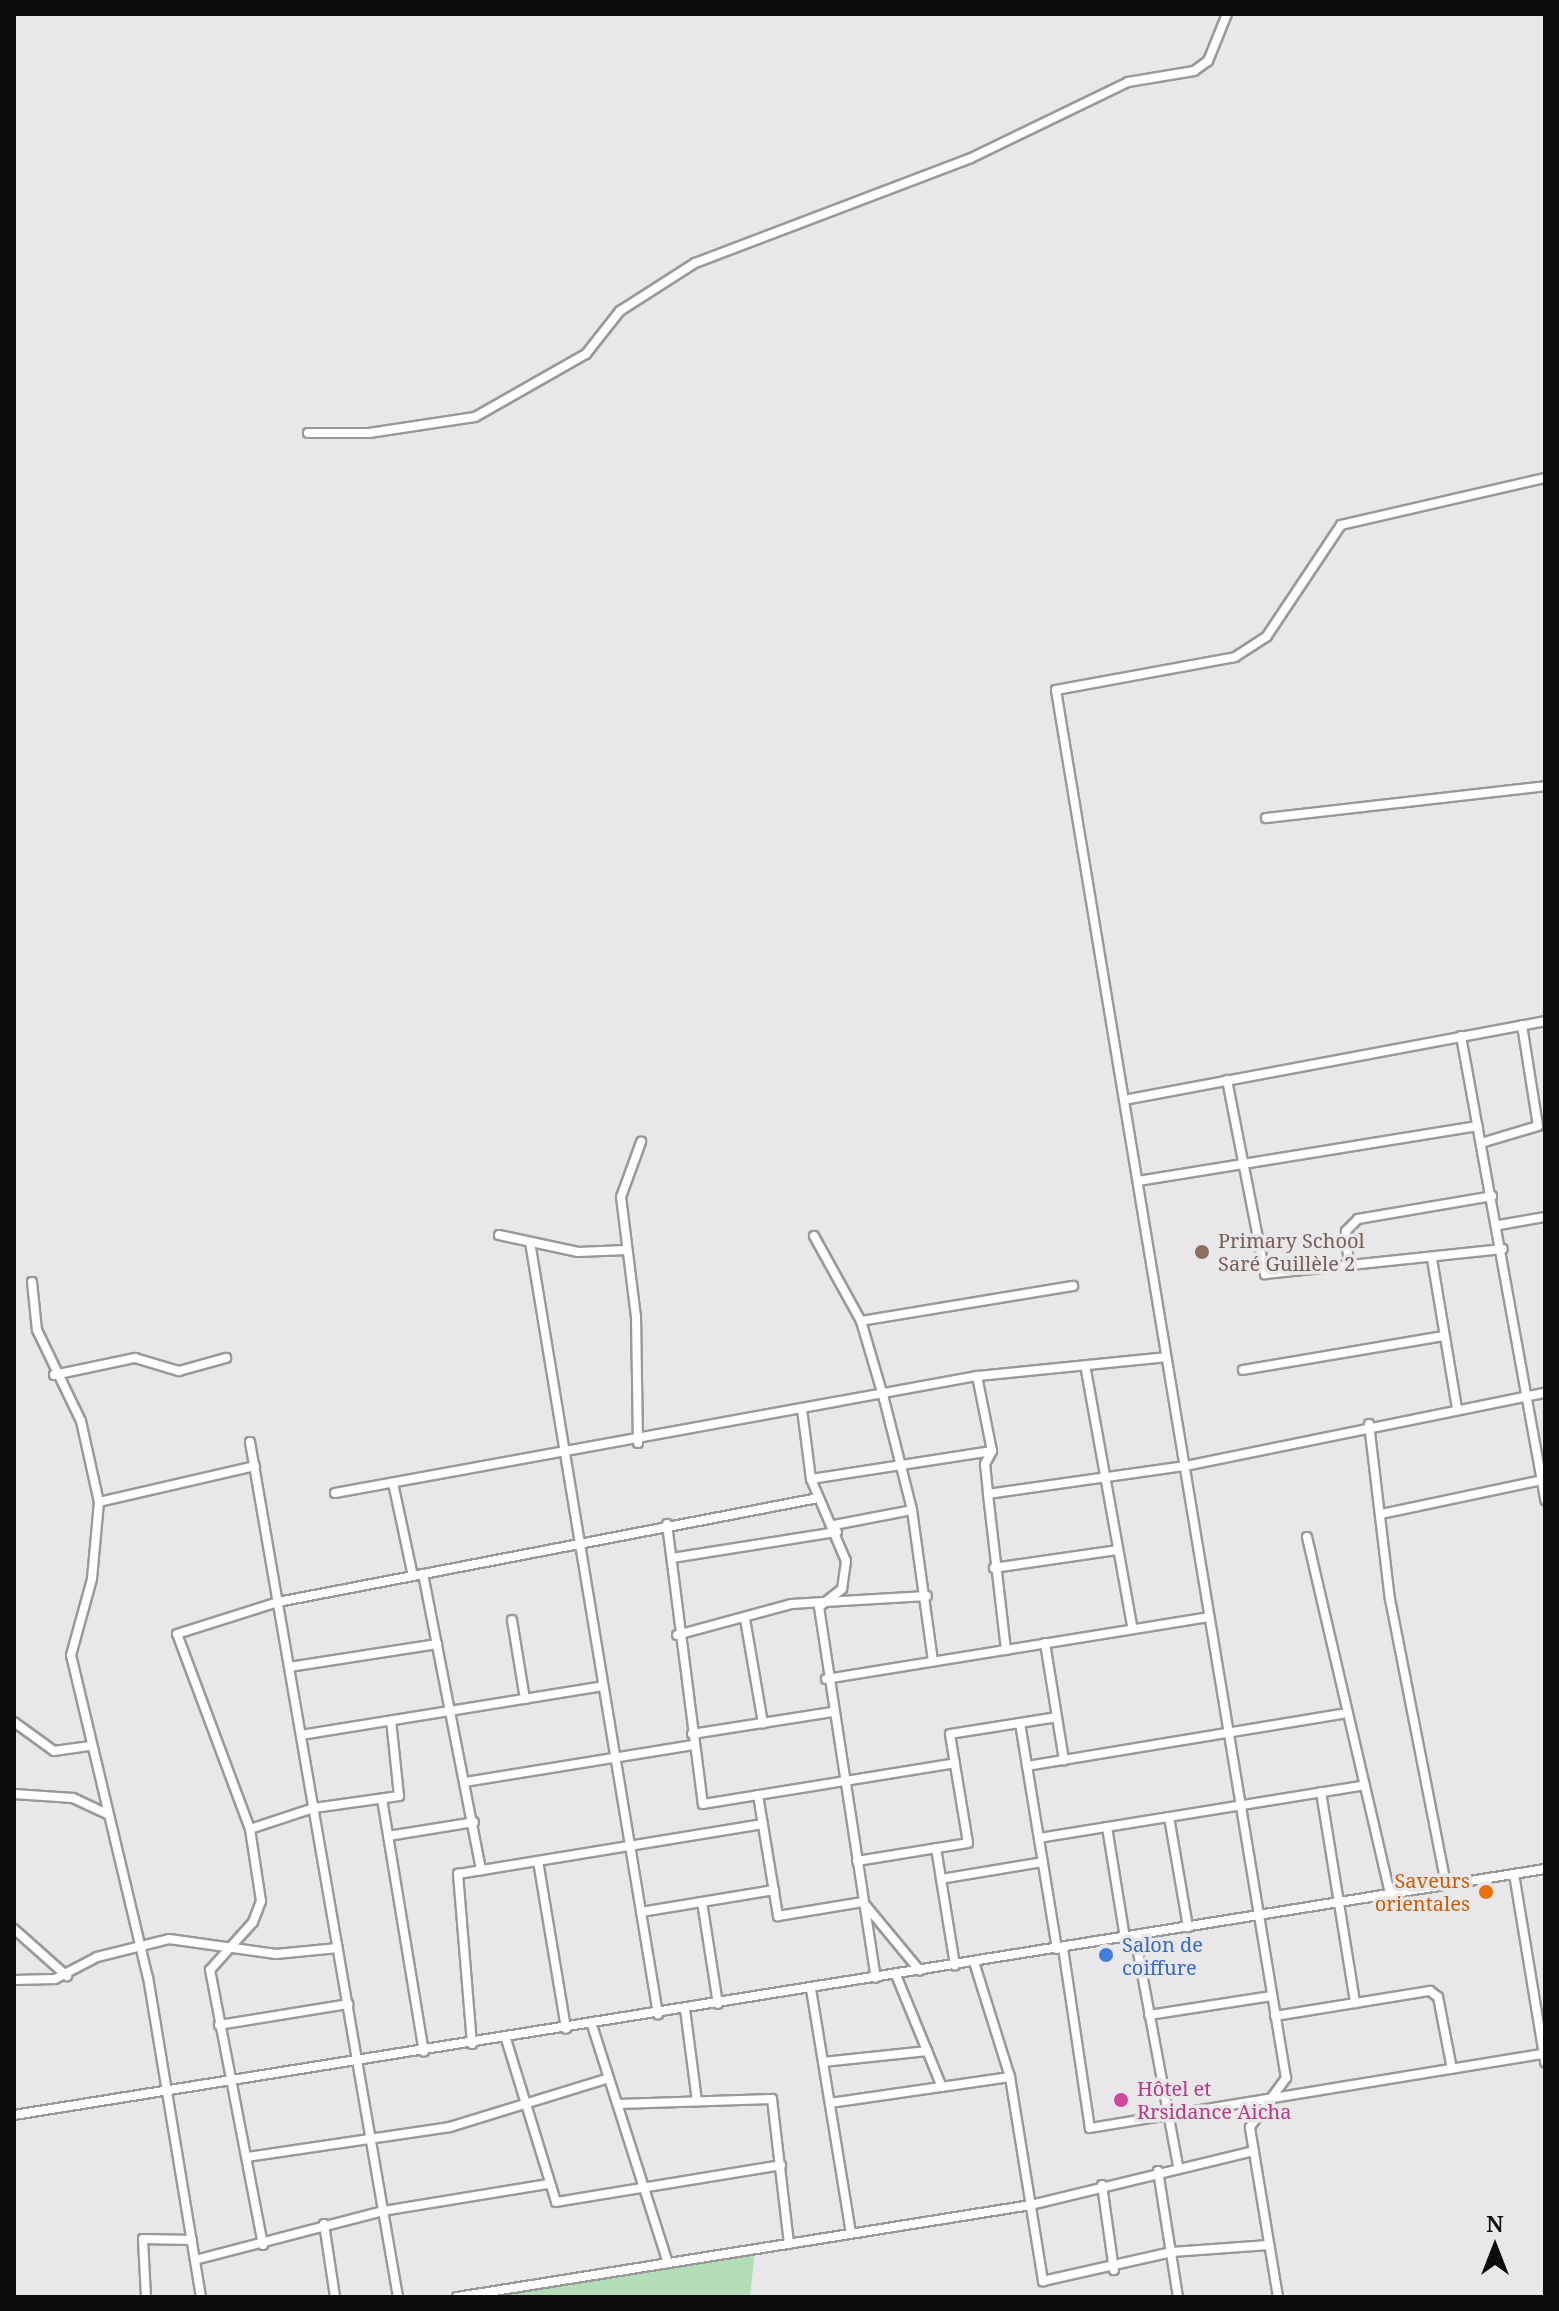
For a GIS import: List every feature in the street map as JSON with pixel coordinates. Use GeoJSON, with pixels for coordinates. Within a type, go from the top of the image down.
{"type":"FeatureCollection","features":[{"type":"Feature","properties":{"kind":"street"},"geometry":{"type":"LineString","coordinates":[[308,433],[369,433],[475,417],[586,354],[620,311],[695,263],[971,158],[1128,82],[1194,71],[1208,61],[1227,14]]}},
{"type":"Feature","properties":{"kind":"street"},"geometry":{"type":"LineString","coordinates":[[1278,2297],[1250,2127],[1286,2078],[1056,690],[1235,657],[1267,636],[1341,525],[1545,478]]}},
{"type":"Feature","properties":{"kind":"street"},"geometry":{"type":"LineString","coordinates":[[1266,818],[1545,786]]}},
{"type":"Feature","properties":{"kind":"street"},"geometry":{"type":"LineString","coordinates":[[1124,1100],[1545,1021]]}},
{"type":"Feature","properties":{"kind":"street"},"geometry":{"type":"LineString","coordinates":[[1481,1143],[1538,1126],[1522,1025]]}},
{"type":"Feature","properties":{"kind":"street"},"geometry":{"type":"LineString","coordinates":[[1461,1036],[1499,1225],[1545,1500]]}},
{"type":"Feature","properties":{"kind":"street"},"geometry":{"type":"LineString","coordinates":[[1227,1080],[1265,1274],[1432,1259],[1503,1249]]}},
{"type":"Feature","properties":{"kind":"street"},"geometry":{"type":"LineString","coordinates":[[1138,1181],[1242,1160],[1478,1126]]}},
{"type":"Feature","properties":{"kind":"street"},"geometry":{"type":"LineString","coordinates":[[638,1443],[621,1197],[641,1142]]}},
{"type":"Feature","properties":{"kind":"street"},"geometry":{"type":"LineString","coordinates":[[1349,1267],[1346,1231],[1358,1219],[1492,1196]]}},
{"type":"Feature","properties":{"kind":"street"},"geometry":{"type":"LineString","coordinates":[[1499,1225],[1545,1217]]}},
{"type":"Feature","properties":{"kind":"street"},"geometry":{"type":"LineString","coordinates":[[499,1235],[578,1252],[627,1250]]}},
{"type":"Feature","properties":{"kind":"street"},"geometry":{"type":"LineString","coordinates":[[814,1236],[861,1321],[884,1399],[912,1510],[927,1596],[933,1662]]}},
{"type":"Feature","properties":{"kind":"street"},"geometry":{"type":"LineString","coordinates":[[530,1242],[658,2014]]}},
{"type":"Feature","properties":{"kind":"street"},"geometry":{"type":"LineString","coordinates":[[1432,1259],[1457,1409]]}},
{"type":"Feature","properties":{"kind":"street"},"geometry":{"type":"LineString","coordinates":[[32,1282],[54,1375],[81,1421],[99,1502],[92,1579],[71,1655],[89,1746],[140,1943],[201,2297]]}},
{"type":"Feature","properties":{"kind":"street"},"geometry":{"type":"LineString","coordinates":[[861,1321],[1073,1286]]}},
{"type":"Feature","properties":{"kind":"street"},"geometry":{"type":"LineString","coordinates":[[1243,1370],[1444,1336]]}},
{"type":"Feature","properties":{"kind":"street"},"geometry":{"type":"LineString","coordinates":[[335,1493],[638,1443],[720,1421],[884,1399],[977,1376],[1086,1370],[1166,1357]]}},
{"type":"Feature","properties":{"kind":"street"},"geometry":{"type":"LineString","coordinates":[[54,1375],[135,1358],[179,1371],[226,1358]]}},
{"type":"Feature","properties":{"kind":"street"},"geometry":{"type":"LineString","coordinates":[[1086,1370],[1132,1626]]}},
{"type":"Feature","properties":{"kind":"street"},"geometry":{"type":"LineString","coordinates":[[977,1376],[992,1451],[985,1464],[994,1568],[1006,1650]]}},
{"type":"Feature","properties":{"kind":"street"},"geometry":{"type":"LineString","coordinates":[[988,1494],[1106,1480],[1185,1466],[1369,1424],[1545,1393]]}},
{"type":"Feature","properties":{"kind":"street"},"geometry":{"type":"LineString","coordinates":[[802,1409],[811,1479],[835,1529],[846,1561],[842,1589],[819,1607]]}},
{"type":"Feature","properties":{"kind":"street"},"geometry":{"type":"LineString","coordinates":[[1369,1424],[1407,1694],[1446,1885]]}},
{"type":"Feature","properties":{"kind":"street"},"geometry":{"type":"LineString","coordinates":[[250,1442],[398,2297]]}},
{"type":"Feature","properties":{"kind":"street"},"geometry":{"type":"LineString","coordinates":[[811,1479],[903,1469],[992,1451]]}},
{"type":"Feature","properties":{"kind":"street"},"geometry":{"type":"LineString","coordinates":[[99,1502],[255,1466]]}},
{"type":"Feature","properties":{"kind":"street"},"geometry":{"type":"LineString","coordinates":[[1381,1514],[1542,1480]]}},
{"type":"Feature","properties":{"kind":"street"},"geometry":{"type":"LineString","coordinates":[[393,1483],[437,1644],[481,1870]]}},
{"type":"Feature","properties":{"kind":"street"},"geometry":{"type":"LineString","coordinates":[[263,2245],[210,1970],[228,1946],[253,1922],[261,1901],[250,1829],[177,1634],[278,1602],[667,1524],[818,1498]]}},
{"type":"Feature","properties":{"kind":"street"},"geometry":{"type":"LineString","coordinates":[[672,1558],[835,1529],[912,1510]]}},
{"type":"Feature","properties":{"kind":"street"},"geometry":{"type":"LineString","coordinates":[[667,1524],[677,1635],[703,1804],[955,1763]]}},
{"type":"Feature","properties":{"kind":"street"},"geometry":{"type":"LineString","coordinates":[[1307,1537],[1342,1714],[1365,1785],[1390,1895]]}},
{"type":"Feature","properties":{"kind":"street"},"geometry":{"type":"LineString","coordinates":[[994,1568],[1118,1550]]}},
{"type":"Feature","properties":{"kind":"street"},"geometry":{"type":"LineString","coordinates":[[677,1635],[745,1619],[791,1604],[819,1607],[927,1596]]}},
{"type":"Feature","properties":{"kind":"street"},"geometry":{"type":"LineString","coordinates":[[819,1607],[826,1679],[876,1978]]}},
{"type":"Feature","properties":{"kind":"street"},"geometry":{"type":"LineString","coordinates":[[826,1679],[1132,1626],[1209,1617]]}},
{"type":"Feature","properties":{"kind":"street"},"geometry":{"type":"LineString","coordinates":[[745,1619],[763,1723]]}},
{"type":"Feature","properties":{"kind":"street"},"geometry":{"type":"LineString","coordinates":[[512,1620],[525,1699]]}},
{"type":"Feature","properties":{"kind":"street"},"geometry":{"type":"LineString","coordinates":[[1045,1643],[1064,1760]]}},
{"type":"Feature","properties":{"kind":"street"},"geometry":{"type":"LineString","coordinates":[[289,1667],[437,1644]]}},
{"type":"Feature","properties":{"kind":"street"},"geometry":{"type":"LineString","coordinates":[[301,1735],[603,1686]]}},
{"type":"Feature","properties":{"kind":"street"},"geometry":{"type":"LineString","coordinates":[[692,1734],[832,1712]]}},
{"type":"Feature","properties":{"kind":"street"},"geometry":{"type":"LineString","coordinates":[[1027,1766],[1342,1714]]}},
{"type":"Feature","properties":{"kind":"street"},"geometry":{"type":"LineString","coordinates":[[857,1861],[968,1843],[950,1734],[1057,1717]]}},
{"type":"Feature","properties":{"kind":"street"},"geometry":{"type":"LineString","coordinates":[[250,1829],[314,1808],[399,1796],[391,1720]]}},
{"type":"Feature","properties":{"kind":"street"},"geometry":{"type":"LineString","coordinates":[[14,1722],[54,1751],[89,1746]]}},
{"type":"Feature","properties":{"kind":"street"},"geometry":{"type":"LineString","coordinates":[[1020,1723],[1090,2128],[1167,2110],[1272,2098],[1452,2069],[1544,2058],[1514,1874]]}},
{"type":"Feature","properties":{"kind":"street"},"geometry":{"type":"LineString","coordinates":[[465,1782],[694,1745]]}},
{"type":"Feature","properties":{"kind":"street"},"geometry":{"type":"LineString","coordinates":[[1039,1838],[1365,1785]]}},
{"type":"Feature","properties":{"kind":"street"},"geometry":{"type":"LineString","coordinates":[[1321,1792],[1355,2003]]}},
{"type":"Feature","properties":{"kind":"street"},"geometry":{"type":"LineString","coordinates":[[14,1794],[73,1798],[107,1814]]}},
{"type":"Feature","properties":{"kind":"street"},"geometry":{"type":"LineString","coordinates":[[758,1795],[778,1916],[863,1902]]}},
{"type":"Feature","properties":{"kind":"street"},"geometry":{"type":"LineString","coordinates":[[382,1799],[424,2052]]}},
{"type":"Feature","properties":{"kind":"street"},"geometry":{"type":"LineString","coordinates":[[1169,1817],[1188,1927]]}},
{"type":"Feature","properties":{"kind":"street"},"geometry":{"type":"LineString","coordinates":[[388,1836],[474,1822]]}},
{"type":"Feature","properties":{"kind":"street"},"geometry":{"type":"LineString","coordinates":[[472,2044],[458,1874],[763,1824]]}},
{"type":"Feature","properties":{"kind":"street"},"geometry":{"type":"LineString","coordinates":[[1107,1827],[1125,1938]]}},
{"type":"Feature","properties":{"kind":"street"},"geometry":{"type":"LineString","coordinates":[[936,1848],[955,1965]]}},
{"type":"Feature","properties":{"kind":"street"},"geometry":{"type":"LineString","coordinates":[[538,1861],[566,2029]]}},
{"type":"Feature","properties":{"kind":"street"},"geometry":{"type":"LineString","coordinates":[[941,1879],[1043,1862]]}},
{"type":"Feature","properties":{"kind":"street"},"geometry":{"type":"LineString","coordinates":[[14,2115],[168,2094],[1545,1869]]}},
{"type":"Feature","properties":{"kind":"street"},"geometry":{"type":"LineString","coordinates":[[641,1912],[774,1890]]}},
{"type":"Feature","properties":{"kind":"street"},"geometry":{"type":"LineString","coordinates":[[702,1902],[718,2004]]}},
{"type":"Feature","properties":{"kind":"street"},"geometry":{"type":"LineString","coordinates":[[863,1902],[920,1971]]}},
{"type":"Feature","properties":{"kind":"street"},"geometry":{"type":"LineString","coordinates":[[14,1929],[67,1976]]}},
{"type":"Feature","properties":{"kind":"street"},"geometry":{"type":"LineString","coordinates":[[1135,1936],[1178,2166]]}},
{"type":"Feature","properties":{"kind":"street"},"geometry":{"type":"LineString","coordinates":[[14,1980],[67,1976],[140,1943],[228,1946],[276,1954],[338,1948]]}},
{"type":"Feature","properties":{"kind":"street"},"geometry":{"type":"LineString","coordinates":[[974,1962],[1010,2077],[1043,2281],[1114,2270],[1172,2252],[1269,2245]]}},
{"type":"Feature","properties":{"kind":"street"},"geometry":{"type":"LineString","coordinates":[[896,1975],[942,2087]]}},
{"type":"Feature","properties":{"kind":"street"},"geometry":{"type":"LineString","coordinates":[[811,1989],[851,2234]]}},
{"type":"Feature","properties":{"kind":"street"},"geometry":{"type":"LineString","coordinates":[[1275,2016],[1435,1993],[1452,2069]]}},
{"type":"Feature","properties":{"kind":"street"},"geometry":{"type":"LineString","coordinates":[[1149,2015],[1272,1996]]}},
{"type":"Feature","properties":{"kind":"street"},"geometry":{"type":"LineString","coordinates":[[219,2025],[348,2004]]}},
{"type":"Feature","properties":{"kind":"street"},"geometry":{"type":"LineString","coordinates":[[685,2009],[697,2101]]}},
{"type":"Feature","properties":{"kind":"street"},"geometry":{"type":"LineString","coordinates":[[592,2025],[668,2263]]}},
{"type":"Feature","properties":{"kind":"street"},"geometry":{"type":"LineString","coordinates":[[506,2039],[556,2202],[781,2165]]}},
{"type":"Feature","properties":{"kind":"street"},"geometry":{"type":"LineString","coordinates":[[823,2062],[927,2051]]}},
{"type":"Feature","properties":{"kind":"street"},"geometry":{"type":"LineString","coordinates":[[830,2103],[1010,2077]]}},
{"type":"Feature","properties":{"kind":"street"},"geometry":{"type":"LineString","coordinates":[[247,2157],[371,2140],[525,2107],[609,2078]]}},
{"type":"Feature","properties":{"kind":"street"},"geometry":{"type":"LineString","coordinates":[[618,2104],[772,2099],[789,2244]]}},
{"type":"Feature","properties":{"kind":"street"},"geometry":{"type":"LineString","coordinates":[[457,2297],[1031,2205],[1178,2166],[1254,2151]]}},
{"type":"Feature","properties":{"kind":"street"},"geometry":{"type":"LineString","coordinates":[[1158,2171],[1178,2297]]}},
{"type":"Feature","properties":{"kind":"street"},"geometry":{"type":"LineString","coordinates":[[195,2260],[263,2245],[324,2224],[383,2211],[548,2184]]}},
{"type":"Feature","properties":{"kind":"street"},"geometry":{"type":"LineString","coordinates":[[1102,2185],[1114,2270]]}},
{"type":"Feature","properties":{"kind":"street"},"geometry":{"type":"LineString","coordinates":[[324,2224],[335,2297]]}},
{"type":"Feature","properties":{"kind":"street"},"geometry":{"type":"LineString","coordinates":[[146,2297],[143,2239],[192,2240]]}},
{"type":"Feature","properties":{"kind":"green space"},"geometry":{"type":"Polygon","coordinates":[[[755,2249],[750,2297],[457,2297],[755,2249]]]}},
{"type":"Feature","properties":{"kind":"place","name":"Primary School Saré Guillèle 2"},"geometry":{"type":"Point","coordinates":[1202,1252]}},
{"type":"Feature","properties":{"kind":"place","name":"Saveurs orientales"},"geometry":{"type":"Point","coordinates":[1486,1892]}},
{"type":"Feature","properties":{"kind":"place","name":"Salon de coiffure"},"geometry":{"type":"Point","coordinates":[1106,1955]}},
{"type":"Feature","properties":{"kind":"place","name":"Hôtel et Rrsidance Aicha"},"geometry":{"type":"Point","coordinates":[1121,2100]}}]}
